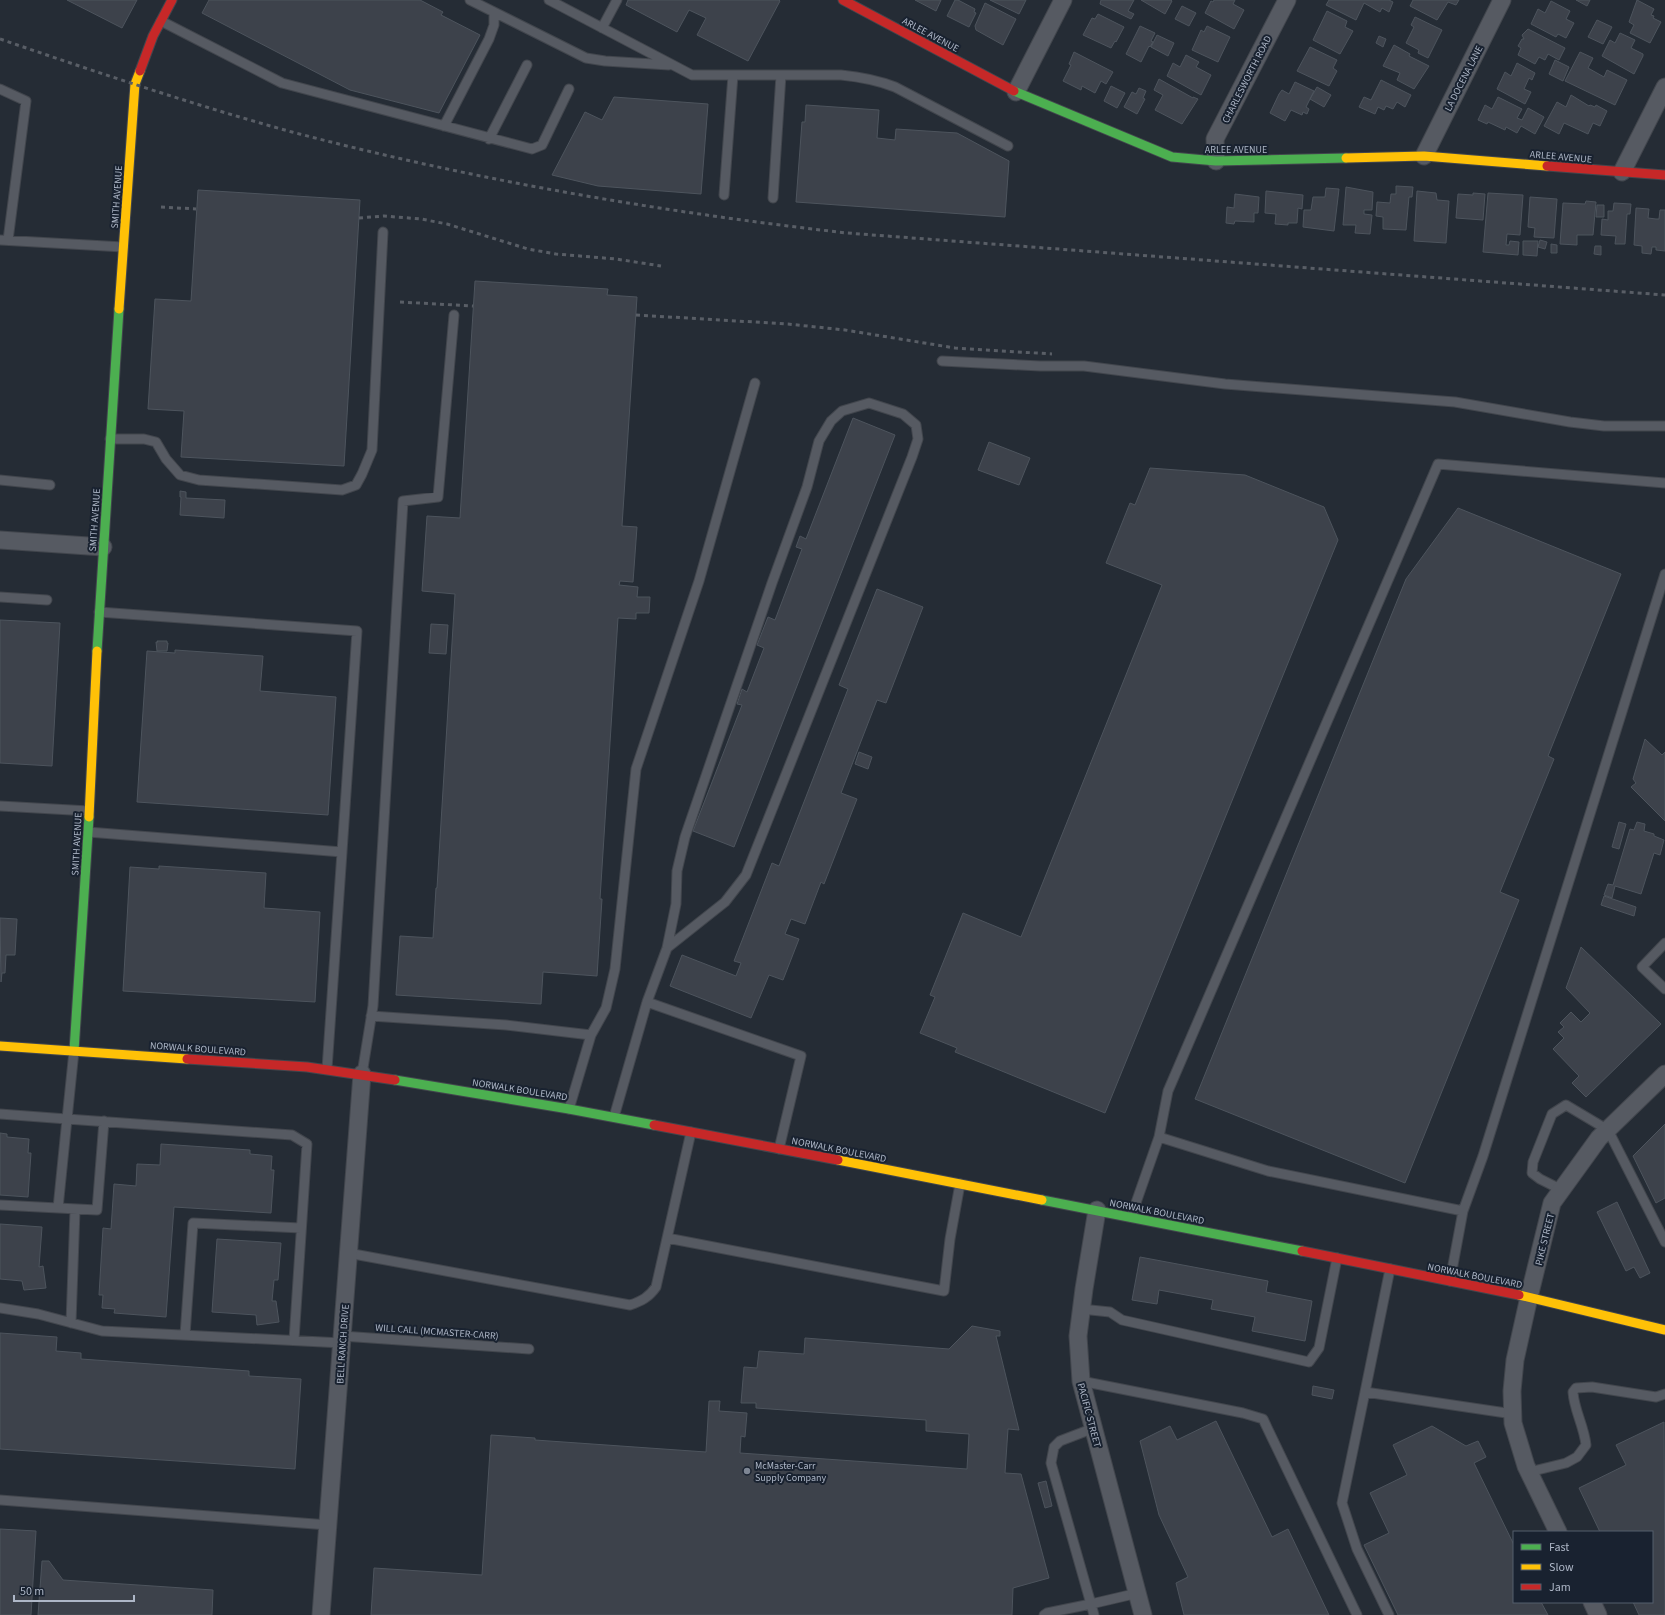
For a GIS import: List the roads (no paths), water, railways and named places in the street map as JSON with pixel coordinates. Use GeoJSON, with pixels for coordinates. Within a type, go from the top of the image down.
{"type":"FeatureCollection","features":[{"type":"Feature","properties":{"kind":"street","name":"SMITH AVENUE"},"geometry":{"type":"LineString","coordinates":[[74,1050],[88,832],[103,547],[135,84],[153,36],[172,0]]}},
{"type":"Feature","properties":{"kind":"street","name":"ARLEE AVENUE"},"geometry":{"type":"LineString","coordinates":[[843,0],[1016,92],[1172,158],[1216,161],[1424,156],[1665,175]]}},
{"type":"Feature","properties":{"kind":"street"},"geometry":{"type":"LineString","coordinates":[[1016,92],[1063,0]]}},
{"type":"Feature","properties":{"kind":"street","name":"CHARLESWORTH ROAD"},"geometry":{"type":"LineString","coordinates":[[1216,161],[1215,139],[1287,0]]}},
{"type":"Feature","properties":{"kind":"street","name":"LA DOCENA LANE"},"geometry":{"type":"LineString","coordinates":[[1424,156],[1502,0]]}},
{"type":"Feature","properties":{"kind":"street"},"geometry":{"type":"LineString","coordinates":[[1622,172],[1665,87]]}},
{"type":"Feature","properties":{"kind":"street"},"geometry":{"type":"LineString","coordinates":[[0,540],[103,547]]}},
{"type":"Feature","properties":{"kind":"street","name":"NORWALK BOULEVARD"},"geometry":{"type":"LineString","coordinates":[[0,1046],[291,1065],[362,1074],[569,1109],[1097,1210],[1337,1258],[1530,1297],[1665,1330]]}},
{"type":"Feature","properties":{"kind":"street","name":"BELL RANCH DRIVE"},"geometry":{"type":"LineString","coordinates":[[321,1615],[362,1074]]}},
{"type":"Feature","properties":{"kind":"street","name":"PIKE STREET"},"geometry":{"type":"LineString","coordinates":[[1558,1531],[1529,1472],[1513,1424],[1512,1391],[1515,1360],[1552,1203],[1599,1138],[1665,1074]]}},
{"type":"Feature","properties":{"kind":"street","name":"PACIFIC STREET"},"geometry":{"type":"LineString","coordinates":[[1097,1210],[1078,1336],[1081,1381],[1143,1615]]}},
{"type":"Feature","properties":{"kind":"street"},"geometry":{"type":"LineString","coordinates":[[1592,1603],[1598,1615]]}},
{"type":"Feature","properties":{"kind":"lane"},"geometry":{"type":"LineString","coordinates":[[473,0],[586,58],[605,61],[673,65]]}},
{"type":"Feature","properties":{"kind":"lane"},"geometry":{"type":"LineString","coordinates":[[549,0],[692,75],[841,75],[878,80],[895,87],[1008,146]]}},
{"type":"Feature","properties":{"kind":"lane"},"geometry":{"type":"LineString","coordinates":[[602,28],[617,0]]}},
{"type":"Feature","properties":{"kind":"lane"},"geometry":{"type":"LineString","coordinates":[[444,126],[489,39],[494,25],[494,12]]}},
{"type":"Feature","properties":{"kind":"lane"},"geometry":{"type":"LineString","coordinates":[[161,21],[282,83],[521,148],[532,149],[542,145],[569,89]]}},
{"type":"Feature","properties":{"kind":"lane"},"geometry":{"type":"LineString","coordinates":[[489,139],[527,65]]}},
{"type":"Feature","properties":{"kind":"lane"},"geometry":{"type":"LineString","coordinates":[[724,195],[733,75]]}},
{"type":"Feature","properties":{"kind":"lane"},"geometry":{"type":"LineString","coordinates":[[773,198],[781,75]]}},
{"type":"Feature","properties":{"kind":"lane"},"geometry":{"type":"LineString","coordinates":[[0,89],[26,101],[4,240],[123,247]]}},
{"type":"Feature","properties":{"kind":"lane"},"geometry":{"type":"LineString","coordinates":[[110,439],[144,439],[156,442],[166,458],[180,475],[200,480],[342,490],[356,485],[372,450],[383,232]]}},
{"type":"Feature","properties":{"kind":"lane"},"geometry":{"type":"LineString","coordinates":[[362,1074],[371,1016],[403,501],[438,497],[454,315]]}},
{"type":"Feature","properties":{"kind":"lane"},"geometry":{"type":"LineString","coordinates":[[942,361],[1040,366],[1084,366],[1225,384],[1455,402],[1570,422],[1604,426],[1665,426]]}},
{"type":"Feature","properties":{"kind":"lane"},"geometry":{"type":"LineString","coordinates":[[569,1109],[591,1035],[606,1008],[615,969],[636,769],[699,581],[755,383]]}},
{"type":"Feature","properties":{"kind":"lane"},"geometry":{"type":"LineString","coordinates":[[614,1117],[647,1002],[666,948],[676,904],[677,871],[685,837],[772,583],[807,487],[819,441],[831,421],[842,411],[869,403],[903,414],[916,425],[918,439],[912,457],[746,875],[725,902],[666,948]]}},
{"type":"Feature","properties":{"kind":"lane"},"geometry":{"type":"LineString","coordinates":[[1131,1217],[1159,1137],[1168,1091],[1438,464],[1665,483]]}},
{"type":"Feature","properties":{"kind":"lane"},"geometry":{"type":"LineString","coordinates":[[0,480],[50,485]]}},
{"type":"Feature","properties":{"kind":"lane"},"geometry":{"type":"LineString","coordinates":[[1450,1281],[1464,1211],[1483,1156],[1665,574]]}},
{"type":"Feature","properties":{"kind":"lane"},"geometry":{"type":"LineString","coordinates":[[0,597],[47,600]]}},
{"type":"Feature","properties":{"kind":"lane"},"geometry":{"type":"LineString","coordinates":[[99,612],[357,631],[327,1069]]}},
{"type":"Feature","properties":{"kind":"lane"},"geometry":{"type":"LineString","coordinates":[[0,806],[89,811]]}},
{"type":"Feature","properties":{"kind":"lane"},"geometry":{"type":"LineString","coordinates":[[88,832],[342,852]]}},
{"type":"Feature","properties":{"kind":"lane"},"geometry":{"type":"LineString","coordinates":[[1665,943],[1642,967],[1665,989]]}},
{"type":"Feature","properties":{"kind":"lane"},"geometry":{"type":"LineString","coordinates":[[647,1002],[802,1056],[779,1149]]}},
{"type":"Feature","properties":{"kind":"lane"},"geometry":{"type":"LineString","coordinates":[[371,1016],[506,1025],[591,1035]]}},
{"type":"Feature","properties":{"kind":"lane"},"geometry":{"type":"LineString","coordinates":[[58,1208],[74,1050]]}},
{"type":"Feature","properties":{"kind":"lane"},"geometry":{"type":"LineString","coordinates":[[1562,1190],[1540,1179],[1532,1173],[1533,1162],[1552,1114],[1566,1105],[1608,1130],[1665,1242]]}},
{"type":"Feature","properties":{"kind":"lane"},"geometry":{"type":"LineString","coordinates":[[0,1114],[292,1135],[307,1144],[294,1340]]}},
{"type":"Feature","properties":{"kind":"lane"},"geometry":{"type":"LineString","coordinates":[[0,1205],[97,1210],[104,1121]]}},
{"type":"Feature","properties":{"kind":"lane"},"geometry":{"type":"LineString","coordinates":[[348,1253],[630,1305],[641,1302],[650,1295],[656,1287],[691,1132]]}},
{"type":"Feature","properties":{"kind":"lane"},"geometry":{"type":"LineString","coordinates":[[1159,1137],[1268,1171],[1464,1211]]}},
{"type":"Feature","properties":{"kind":"lane"},"geometry":{"type":"LineString","coordinates":[[667,1238],[944,1291],[950,1240],[960,1184]]}},
{"type":"Feature","properties":{"kind":"lane"},"geometry":{"type":"LineString","coordinates":[[71,1323],[75,1210]]}},
{"type":"Feature","properties":{"kind":"lane"},"geometry":{"type":"LineString","coordinates":[[185,1335],[193,1223],[301,1228]]}},
{"type":"Feature","properties":{"kind":"lane"},"geometry":{"type":"LineString","coordinates":[[1081,1309],[1110,1312],[1122,1320],[1309,1362],[1319,1348],[1337,1258]]}},
{"type":"Feature","properties":{"kind":"lane"},"geometry":{"type":"LineString","coordinates":[[1389,1615],[1357,1549],[1342,1503],[1390,1269]]}},
{"type":"Feature","properties":{"kind":"lane","name":"WILL CALL (MCMASTER-CARR)"},"geometry":{"type":"LineString","coordinates":[[0,1308],[38,1314],[102,1331],[294,1340],[342,1339],[530,1349]]}},
{"type":"Feature","properties":{"kind":"lane"},"geometry":{"type":"LineString","coordinates":[[1081,1381],[1243,1413],[1263,1419],[1357,1615]]}},
{"type":"Feature","properties":{"kind":"lane"},"geometry":{"type":"LineString","coordinates":[[1529,1472],[1566,1463],[1577,1457],[1586,1445],[1584,1430],[1574,1404],[1573,1392],[1576,1388],[1592,1387],[1656,1397],[1665,1394]]}},
{"type":"Feature","properties":{"kind":"lane"},"geometry":{"type":"LineString","coordinates":[[1365,1392],[1513,1414]]}},
{"type":"Feature","properties":{"kind":"lane"},"geometry":{"type":"LineString","coordinates":[[1094,1428],[1060,1441],[1054,1447],[1051,1463],[1094,1615]]}},
{"type":"Feature","properties":{"kind":"lane"},"geometry":{"type":"LineString","coordinates":[[0,1500],[328,1525]]}},
{"type":"Feature","properties":{"kind":"lane"},"geometry":{"type":"LineString","coordinates":[[1044,1615],[1047,1612],[1138,1593]]}},
{"type":"Feature","properties":{"kind":"railway"},"geometry":{"type":"LineString","coordinates":[[0,39],[109,76],[255,122],[360,149],[498,180],[568,193],[707,215],[847,233],[1665,295]]}},
{"type":"Feature","properties":{"kind":"railway"},"geometry":{"type":"LineString","coordinates":[[161,207],[196,209]]}},
{"type":"Feature","properties":{"kind":"railway"},"geometry":{"type":"LineString","coordinates":[[359,218],[384,216],[421,219],[447,224],[528,249],[556,254],[616,259],[661,266]]}},
{"type":"Feature","properties":{"kind":"railway"},"geometry":{"type":"LineString","coordinates":[[400,302],[473,306]]}},
{"type":"Feature","properties":{"kind":"railway"},"geometry":{"type":"LineString","coordinates":[[636,315],[788,324],[845,330],[955,348],[1052,354]]}},
{"type":"Feature","properties":{"kind":"place","name":"McMaster-Carr Supply Company"},"geometry":{"type":"Point","coordinates":[747,1471]}}]}
